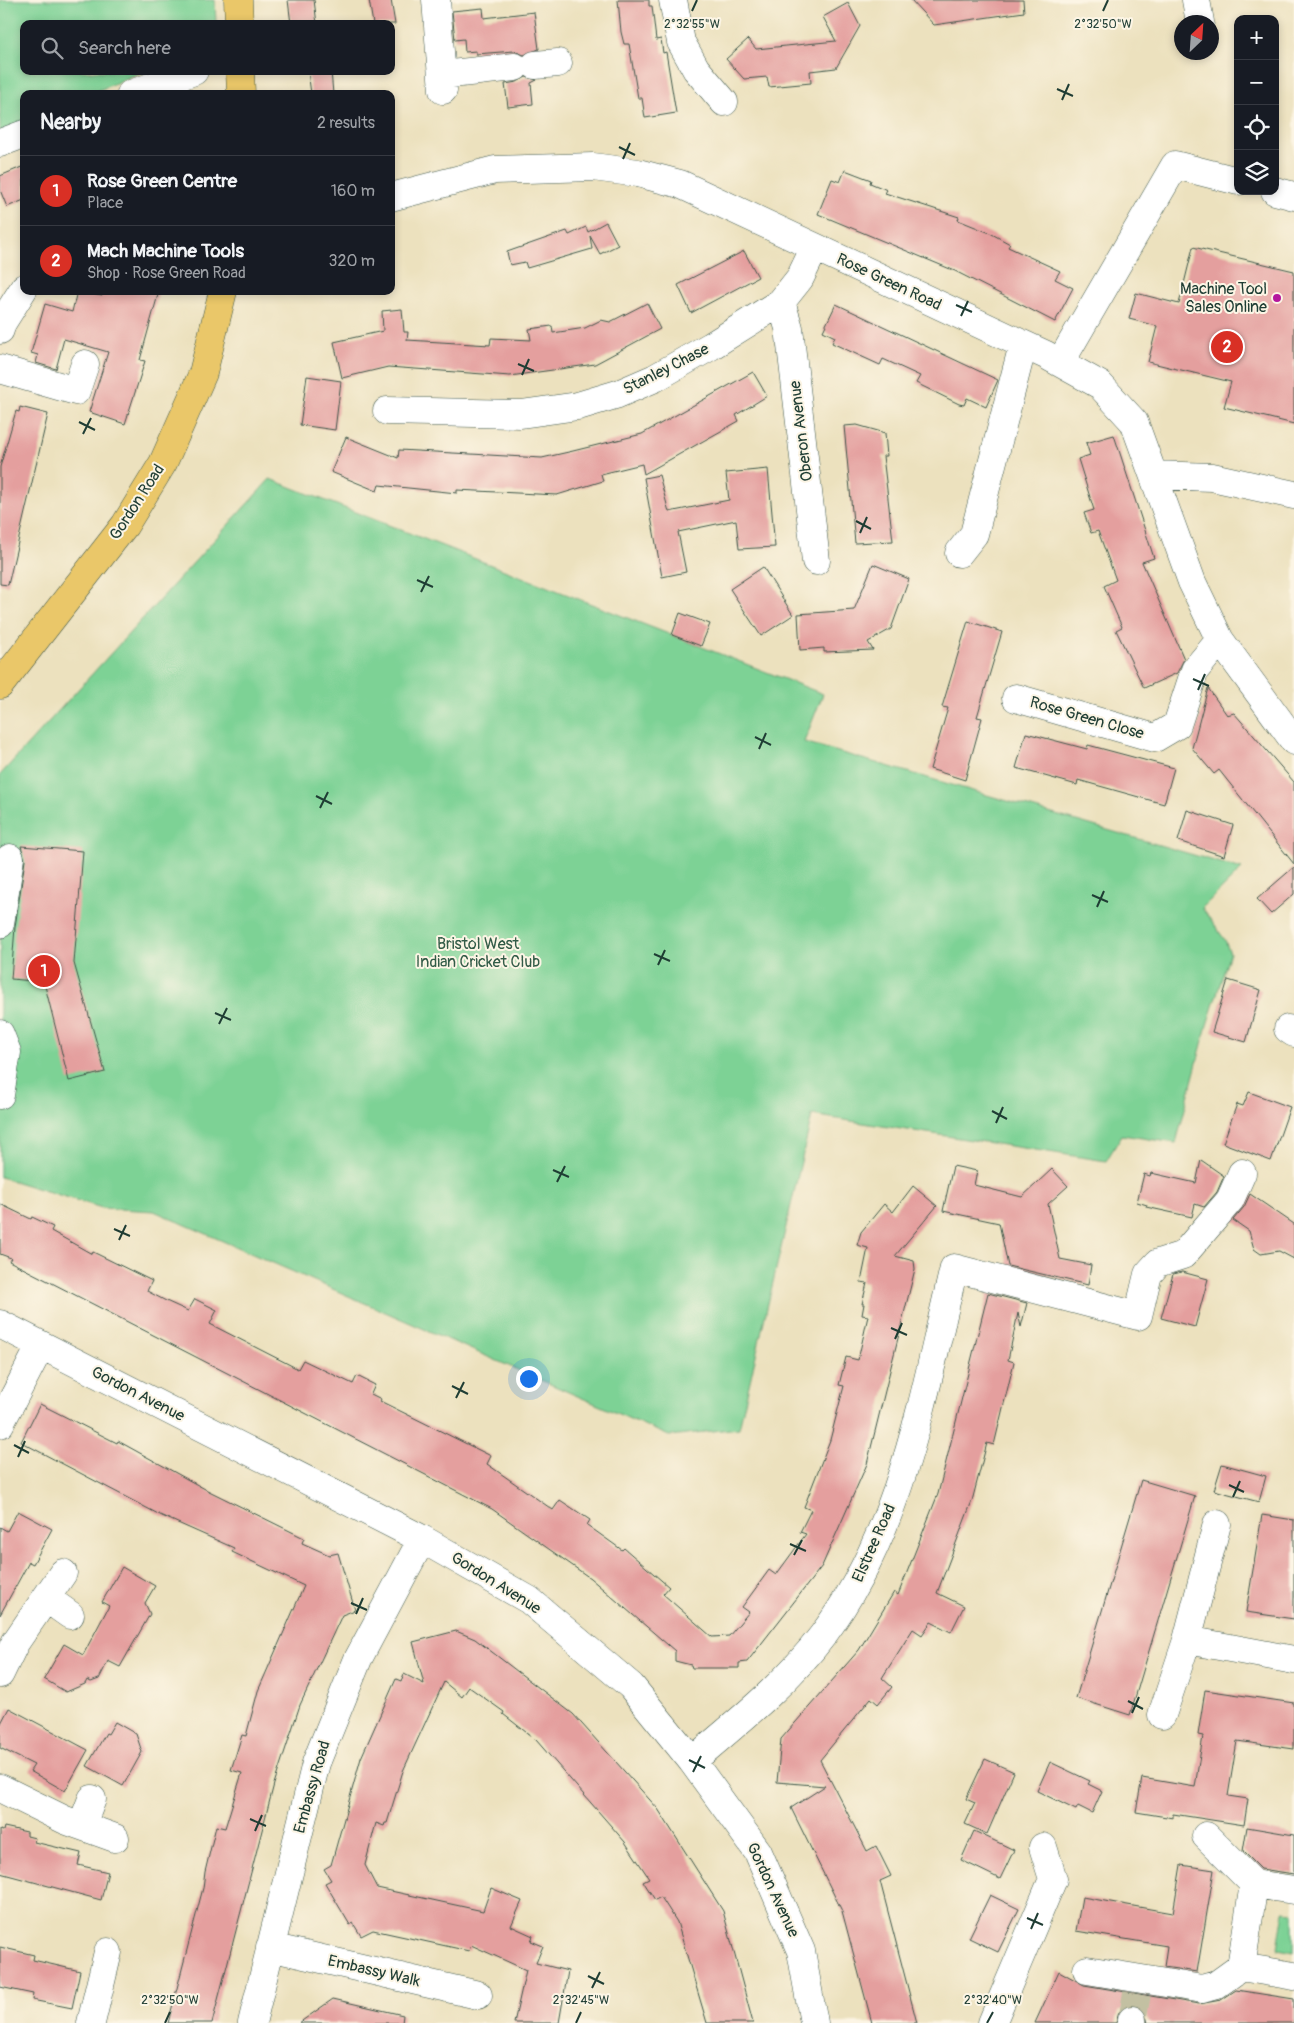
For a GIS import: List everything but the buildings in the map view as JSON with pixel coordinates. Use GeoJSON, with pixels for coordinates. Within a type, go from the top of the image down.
{"type":"FeatureCollection","features":[{"type":"Feature","properties":{"kind":"main road"},"geometry":{"type":"LineString","coordinates":[[238,0],[239,20]]}},
{"type":"Feature","properties":{"kind":"main road"},"geometry":{"type":"LineString","coordinates":[[240,75],[242,90]]}},
{"type":"Feature","properties":{"kind":"main road","name":"Gordon Road"},"geometry":{"type":"LineString","coordinates":[[0,685],[125,525],[163,464],[202,373],[223,295]]}},
{"type":"Feature","properties":{"kind":"street"},"geometry":{"type":"LineString","coordinates":[[436,0],[442,83],[536,65]]}},
{"type":"Feature","properties":{"kind":"street"},"geometry":{"type":"LineString","coordinates":[[673,0],[681,42],[696,69],[724,102]]}},
{"type":"Feature","properties":{"kind":"street"},"geometry":{"type":"LineString","coordinates":[[1196,0],[1199,15]]}},
{"type":"Feature","properties":{"kind":"street"},"geometry":{"type":"LineString","coordinates":[[142,90],[183,75]]}},
{"type":"Feature","properties":{"kind":"street"},"geometry":{"type":"LineString","coordinates":[[0,143],[20,136]]}},
{"type":"Feature","properties":{"kind":"street"},"geometry":{"type":"LineString","coordinates":[[1060,363],[1175,165],[1234,180]]}},
{"type":"Feature","properties":{"kind":"street","name":"Rose Green Road"},"geometry":{"type":"LineString","coordinates":[[395,196],[494,170],[594,167],[638,173],[680,184],[1023,345],[1100,385],[1134,422],[1192,582],[1220,640],[1294,741]]}},
{"type":"Feature","properties":{"kind":"street"},"geometry":{"type":"LineString","coordinates":[[1279,192],[1294,196]]}},
{"type":"Feature","properties":{"kind":"street","name":"Stanley Chase"},"geometry":{"type":"LineString","coordinates":[[387,411],[522,414],[578,406],[618,394],[655,378],[712,346],[781,302],[800,278],[815,248]]}},
{"type":"Feature","properties":{"kind":"street"},"geometry":{"type":"LineString","coordinates":[[0,330],[2,323],[20,294]]}},
{"type":"Feature","properties":{"kind":"street","name":"Oberon Avenue"},"geometry":{"type":"LineString","coordinates":[[781,302],[789,328],[816,560]]}},
{"type":"Feature","properties":{"kind":"street"},"geometry":{"type":"LineString","coordinates":[[959,553],[974,534],[1023,345]]}},
{"type":"Feature","properties":{"kind":"street"},"geometry":{"type":"LineString","coordinates":[[0,369],[76,391],[85,364]]}},
{"type":"Feature","properties":{"kind":"street"},"geometry":{"type":"LineString","coordinates":[[1154,475],[1212,477],[1294,496]]}},
{"type":"Feature","properties":{"kind":"street","name":"Rose Green Close"},"geometry":{"type":"LineString","coordinates":[[1016,698],[1155,738],[1176,725],[1195,670],[1220,640]]}},
{"type":"Feature","properties":{"kind":"street"},"geometry":{"type":"LineString","coordinates":[[0,924],[10,858]]}},
{"type":"Feature","properties":{"kind":"street"},"geometry":{"type":"LineString","coordinates":[[0,1034],[7,1052],[0,1095]]}},
{"type":"Feature","properties":{"kind":"street","name":"Elstree Road"},"geometry":{"type":"LineString","coordinates":[[692,1761],[752,1709],[799,1664],[822,1636],[860,1578],[875,1547],[904,1475],[954,1268],[1138,1316],[1148,1274],[1158,1263],[1183,1254],[1230,1200],[1242,1173]]}},
{"type":"Feature","properties":{"kind":"street","name":"Gordon Avenue"},"geometry":{"type":"LineString","coordinates":[[0,1324],[422,1538],[529,1600],[631,1686],[692,1761],[758,1852],[801,1951],[814,2023]]}},
{"type":"Feature","properties":{"kind":"street"},"geometry":{"type":"LineString","coordinates":[[0,1424],[41,1345]]}},
{"type":"Feature","properties":{"kind":"street"},"geometry":{"type":"LineString","coordinates":[[1162,1715],[1187,1640],[1217,1524]]}},
{"type":"Feature","properties":{"kind":"street","name":"Embassy Road"},"geometry":{"type":"LineString","coordinates":[[252,2023],[316,1763],[358,1659],[422,1538]]}},
{"type":"Feature","properties":{"kind":"street"},"geometry":{"type":"LineString","coordinates":[[0,1674],[15,1643],[64,1573]]}},
{"type":"Feature","properties":{"kind":"street"},"geometry":{"type":"LineString","coordinates":[[46,1598],[70,1615]]}},
{"type":"Feature","properties":{"kind":"street"},"geometry":{"type":"LineString","coordinates":[[1187,1640],[1294,1660]]}},
{"type":"Feature","properties":{"kind":"street"},"geometry":{"type":"LineString","coordinates":[[0,1788],[65,1820],[115,1838]]}},
{"type":"Feature","properties":{"kind":"street"},"geometry":{"type":"LineString","coordinates":[[82,1825],[92,1799]]}},
{"type":"Feature","properties":{"kind":"street"},"geometry":{"type":"LineString","coordinates":[[1206,1836],[1254,1884],[1294,1890]]}},
{"type":"Feature","properties":{"kind":"street"},"geometry":{"type":"LineString","coordinates":[[992,2023],[1053,1879],[1043,1847]]}},
{"type":"Feature","properties":{"kind":"street"},"geometry":{"type":"LineString","coordinates":[[1240,1967],[1254,1884]]}},
{"type":"Feature","properties":{"kind":"street","name":"Embassy Walk"},"geometry":{"type":"LineString","coordinates":[[270,1947],[478,1995]]}},
{"type":"Feature","properties":{"kind":"street"},"geometry":{"type":"LineString","coordinates":[[91,2023],[108,1952]]}},
{"type":"Feature","properties":{"kind":"street"},"geometry":{"type":"LineString","coordinates":[[1087,1970],[1135,2004],[1206,1989],[1240,1967],[1294,1976]]}},
{"type":"Feature","properties":{"kind":"green space"},"geometry":{"type":"Polygon","coordinates":[[[0,0],[215,0],[216,20],[20,20],[20,75],[135,75],[99,90],[20,90],[20,124],[0,132],[0,0]]]}},
{"type":"Feature","properties":{"kind":"green space","name":"Bristol West Indian Cricket Club"},"geometry":{"type":"Polygon","coordinates":[[[270,479],[823,694],[804,742],[1242,869],[1202,908],[1225,940],[1230,953],[1207,1025],[1176,1143],[1122,1135],[1106,1161],[812,1115],[739,1428],[669,1436],[154,1211],[102,1208],[0,1177],[0,775],[270,479]]]}},
{"type":"Feature","properties":{"kind":"green space"},"geometry":{"type":"Polygon","coordinates":[[[1284,1911],[1294,1912],[1294,1952],[1278,1949],[1284,1911]]]}},
{"type":"Feature","properties":{"kind":"tunnel"},"geometry":{"type":"LineString","coordinates":[[1132,2020],[1137,1994]]}},
{"type":"Feature","properties":{"kind":"place","name":"Machine Tool Sales Online"},"geometry":{"type":"Point","coordinates":[1277,298]}},
{"type":"Feature","properties":{"kind":"place","name":"Mach Machine Tools"},"geometry":{"type":"Point","coordinates":[1227,347]}},
{"type":"Feature","properties":{"kind":"place","name":"Rose Green Centre"},"geometry":{"type":"Point","coordinates":[44,971]}}]}
